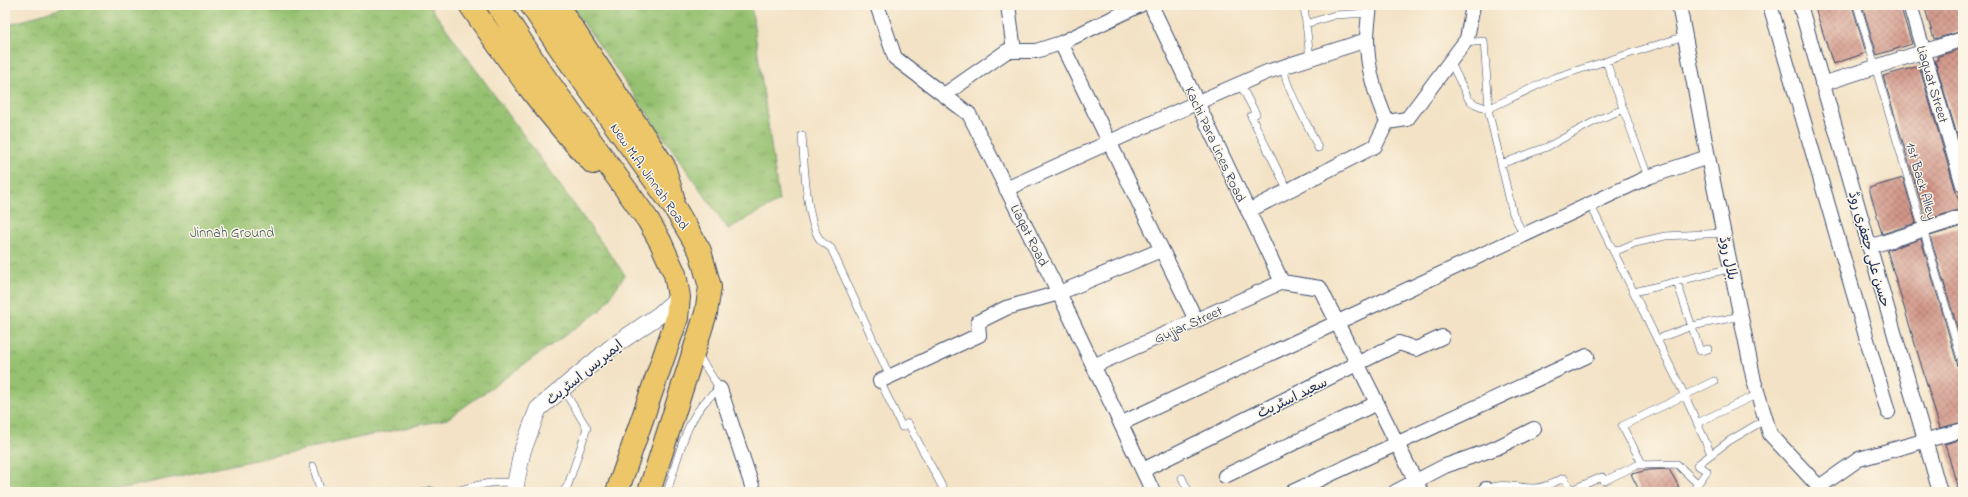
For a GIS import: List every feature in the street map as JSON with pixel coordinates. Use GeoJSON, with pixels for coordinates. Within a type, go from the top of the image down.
{"type":"FeatureCollection","features":[{"type":"Feature","properties":{"kind":"main road"},"geometry":{"type":"LineString","coordinates":[[470,5],[524,83],[561,130],[648,220]]}},
{"type":"Feature","properties":{"kind":"main road","name":"New M.A. Jinnah Road"},"geometry":{"type":"LineString","coordinates":[[498,5],[539,69],[648,220],[675,274],[679,297],[677,318],[618,492]]}},
{"type":"Feature","properties":{"kind":"main road","name":"New M.A. Jinnah Road"},"geometry":{"type":"LineString","coordinates":[[531,5],[564,54],[676,210],[700,251],[710,287],[706,313],[649,492]]}},
{"type":"Feature","properties":{"kind":"main road"},"geometry":{"type":"LineString","coordinates":[[557,5],[664,166],[676,210]]}},
{"type":"Feature","properties":{"kind":"street","name":"Liaqat Road"},"geometry":{"type":"LineString","coordinates":[[877,5],[895,58],[969,114],[1059,293],[1093,366],[1122,423],[1152,492]]}},
{"type":"Feature","properties":{"kind":"street"},"geometry":{"type":"LineString","coordinates":[[1008,5],[1014,51]]}},
{"type":"Feature","properties":{"kind":"street"},"geometry":{"type":"LineString","coordinates":[[944,95],[1007,51],[1036,51],[1060,43],[1140,5]]}},
{"type":"Feature","properties":{"kind":"street","name":"Kachi Para Lines Road"},"geometry":{"type":"LineString","coordinates":[[1151,5],[1196,103],[1282,282]]}},
{"type":"Feature","properties":{"kind":"street"},"geometry":{"type":"LineString","coordinates":[[1387,122],[1407,119],[1451,63],[1467,40],[1473,5]]}},
{"type":"Feature","properties":{"kind":"street","name":"بلال روڈ"},"geometry":{"type":"LineString","coordinates":[[1679,5],[1708,157],[1758,394],[1770,434],[1820,490]]}},
{"type":"Feature","properties":{"kind":"street"},"geometry":{"type":"LineString","coordinates":[[1770,5],[1888,412]]}},
{"type":"Feature","properties":{"kind":"street","name":"حسن علی جعفری روڈ"},"geometry":{"type":"LineString","coordinates":[[1800,5],[1940,492]]}},
{"type":"Feature","properties":{"kind":"street","name":"Liaquat Street"},"geometry":{"type":"LineString","coordinates":[[1910,5],[1963,185]]}},
{"type":"Feature","properties":{"kind":"street"},"geometry":{"type":"LineString","coordinates":[[1370,9],[1367,40],[1373,80],[1380,106],[1387,122]]}},
{"type":"Feature","properties":{"kind":"street"},"geometry":{"type":"LineString","coordinates":[[1822,84],[1963,39]]}},
{"type":"Feature","properties":{"kind":"street"},"geometry":{"type":"LineString","coordinates":[[1006,189],[1240,84],[1283,67],[1367,40]]}},
{"type":"Feature","properties":{"kind":"street"},"geometry":{"type":"LineString","coordinates":[[1060,43],[1196,320]]}},
{"type":"Feature","properties":{"kind":"street"},"geometry":{"type":"LineString","coordinates":[[1248,211],[1375,146],[1387,122]]}},
{"type":"Feature","properties":{"kind":"street"},"geometry":{"type":"LineString","coordinates":[[1122,423],[1648,177],[1708,157]]}},
{"type":"Feature","properties":{"kind":"street"},"geometry":{"type":"LineString","coordinates":[[1869,247],[1963,217]]}},
{"type":"Feature","properties":{"kind":"street"},"geometry":{"type":"LineString","coordinates":[[885,379],[979,335],[978,322],[1006,308],[1059,293],[1161,250]]}},
{"type":"Feature","properties":{"kind":"street"},"geometry":{"type":"LineString","coordinates":[[1282,282],[1320,288],[1418,487]]}},
{"type":"Feature","properties":{"kind":"street","name":"Gujjar Street"},"geometry":{"type":"LineString","coordinates":[[1093,366],[1282,282]]}},
{"type":"Feature","properties":{"kind":"street","name":"ایمپریس اسٹریٹ"},"geometry":{"type":"LineString","coordinates":[[515,488],[522,452],[538,409],[612,347],[659,315],[679,297]]}},
{"type":"Feature","properties":{"kind":"street","name":"سعید اسٹریٹ"},"geometry":{"type":"LineString","coordinates":[[1143,470],[1358,365],[1399,343],[1416,349],[1442,337]]}},
{"type":"Feature","properties":{"kind":"street"},"geometry":{"type":"LineString","coordinates":[[1298,491],[1587,356]]}},
{"type":"Feature","properties":{"kind":"street"},"geometry":{"type":"LineString","coordinates":[[720,389],[754,492]]}},
{"type":"Feature","properties":{"kind":"street"},"geometry":{"type":"LineString","coordinates":[[1225,476],[1376,403]]}},
{"type":"Feature","properties":{"kind":"street"},"geometry":{"type":"LineString","coordinates":[[1395,492],[1418,487],[1446,466],[1496,448],[1534,429]]}},
{"type":"Feature","properties":{"kind":"street"},"geometry":{"type":"LineString","coordinates":[[1820,490],[1859,459],[1963,430]]}},
{"type":"Feature","properties":{"kind":"lane"},"geometry":{"type":"LineString","coordinates":[[1304,5],[1310,59]]}},
{"type":"Feature","properties":{"kind":"lane","name":"1st Back Alley"},"geometry":{"type":"LineString","coordinates":[[1857,5],[1963,365]]}},
{"type":"Feature","properties":{"kind":"lane"},"geometry":{"type":"LineString","coordinates":[[1306,24],[1335,15],[1370,9]]}},
{"type":"Feature","properties":{"kind":"lane"},"geometry":{"type":"LineString","coordinates":[[1451,63],[1469,100],[1475,104],[1488,108],[1553,78],[1684,36]]}},
{"type":"Feature","properties":{"kind":"lane"},"geometry":{"type":"LineString","coordinates":[[1465,43],[1484,41],[1488,108],[1513,214],[1524,235]]}},
{"type":"Feature","properties":{"kind":"lane"},"geometry":{"type":"LineString","coordinates":[[1606,60],[1648,177]]}},
{"type":"Feature","properties":{"kind":"lane"},"geometry":{"type":"LineString","coordinates":[[1283,67],[1285,82],[1294,102],[1308,124],[1318,148]]}},
{"type":"Feature","properties":{"kind":"lane"},"geometry":{"type":"LineString","coordinates":[[1240,84],[1256,114],[1251,116],[1288,191]]}},
{"type":"Feature","properties":{"kind":"lane"},"geometry":{"type":"LineString","coordinates":[[1501,164],[1547,147],[1599,119],[1624,109]]}},
{"type":"Feature","properties":{"kind":"lane"},"geometry":{"type":"LineString","coordinates":[[802,135],[810,215],[815,229],[821,240],[831,248],[885,379],[902,427],[908,423],[945,492]]}},
{"type":"Feature","properties":{"kind":"lane"},"geometry":{"type":"LineString","coordinates":[[1590,204],[1685,396],[1711,454]]}},
{"type":"Feature","properties":{"kind":"lane"},"geometry":{"type":"LineString","coordinates":[[1614,252],[1635,243],[1665,236],[1724,233]]}},
{"type":"Feature","properties":{"kind":"lane"},"geometry":{"type":"LineString","coordinates":[[1634,292],[1732,268]]}},
{"type":"Feature","properties":{"kind":"lane"},"geometry":{"type":"LineString","coordinates":[[1677,282],[1700,351],[1708,349]]}},
{"type":"Feature","properties":{"kind":"lane"},"geometry":{"type":"LineString","coordinates":[[1657,339],[1692,326],[1741,316]]}},
{"type":"Feature","properties":{"kind":"lane"},"geometry":{"type":"LineString","coordinates":[[667,492],[684,440],[696,412],[720,389],[694,350]]}},
{"type":"Feature","properties":{"kind":"lane"},"geometry":{"type":"LineString","coordinates":[[1643,465],[1622,426],[1714,381]]}},
{"type":"Feature","properties":{"kind":"lane"},"geometry":{"type":"LineString","coordinates":[[562,389],[587,428],[568,484],[563,492]]}},
{"type":"Feature","properties":{"kind":"lane"},"geometry":{"type":"LineString","coordinates":[[1697,423],[1758,394]]}},
{"type":"Feature","properties":{"kind":"lane"},"geometry":{"type":"LineString","coordinates":[[1692,492],[1707,471],[1697,465],[1729,441],[1766,419]]}},
{"type":"Feature","properties":{"kind":"lane"},"geometry":{"type":"LineString","coordinates":[[1484,491],[1499,484],[1535,488],[1550,485],[1564,478],[1571,490],[1602,477],[1604,481],[1637,465],[1677,464],[1698,484]]}},
{"type":"Feature","properties":{"kind":"lane"},"geometry":{"type":"LineString","coordinates":[[313,466],[320,492]]}},
{"type":"Feature","properties":{"kind":"lane"},"geometry":{"type":"LineString","coordinates":[[1182,478],[1189,492]]}},
{"type":"Feature","properties":{"kind":"lane"},"geometry":{"type":"LineString","coordinates":[[453,492],[500,481],[515,488]]}},
{"type":"Feature","properties":{"kind":"lane"},"geometry":{"type":"LineString","coordinates":[[424,492],[431,490],[435,492]]}},
{"type":"Feature","properties":{"kind":"green space","name":"Jinnah Ground"},"geometry":{"type":"Polygon","coordinates":[[[71,5],[429,5],[625,275],[602,309],[447,419],[105,492],[5,492],[5,26],[71,5]]]}},
{"type":"Feature","properties":{"kind":"green space"},"geometry":{"type":"Polygon","coordinates":[[[571,5],[751,5],[779,201],[728,229],[571,5]]]}},
{"type":"Feature","properties":{"kind":"building"},"geometry":{"type":"Polygon","coordinates":[[[1814,5],[1852,5],[1866,53],[1833,64],[1814,5]]]}},
{"type":"Feature","properties":{"kind":"building"},"geometry":{"type":"Polygon","coordinates":[[[1862,5],[1900,5],[1912,44],[1877,55],[1862,5]]]}},
{"type":"Feature","properties":{"kind":"building"},"geometry":{"type":"Polygon","coordinates":[[[1924,5],[1963,5],[1963,31],[1934,39],[1924,5]]]}},
{"type":"Feature","properties":{"kind":"building"},"geometry":{"type":"Polygon","coordinates":[[[1963,48],[1963,155],[1935,61],[1938,60],[1937,57],[1939,56],[1963,48]]]}},
{"type":"Feature","properties":{"kind":"building"},"geometry":{"type":"Polygon","coordinates":[[[1919,66],[1961,209],[1926,220],[1883,76],[1919,66]]]}},
{"type":"Feature","properties":{"kind":"building"},"geometry":{"type":"Polygon","coordinates":[[[1903,178],[1916,223],[1882,234],[1869,188],[1903,178]]]}},
{"type":"Feature","properties":{"kind":"building"},"geometry":{"type":"Polygon","coordinates":[[[1963,226],[1963,347],[1930,236],[1963,226]]]}},
{"type":"Feature","properties":{"kind":"building"},"geometry":{"type":"Polygon","coordinates":[[[1921,239],[1958,366],[1963,370],[1963,422],[1940,428],[1887,250],[1921,239]]]}},
{"type":"Feature","properties":{"kind":"building"},"geometry":{"type":"Polygon","coordinates":[[[1963,439],[1963,492],[1959,492],[1945,444],[1963,439]]]}},
{"type":"Feature","properties":{"kind":"building"},"geometry":{"type":"Polygon","coordinates":[[[1669,469],[1679,487],[1670,492],[1640,492],[1631,474],[1649,470],[1669,469]]]}}]}
